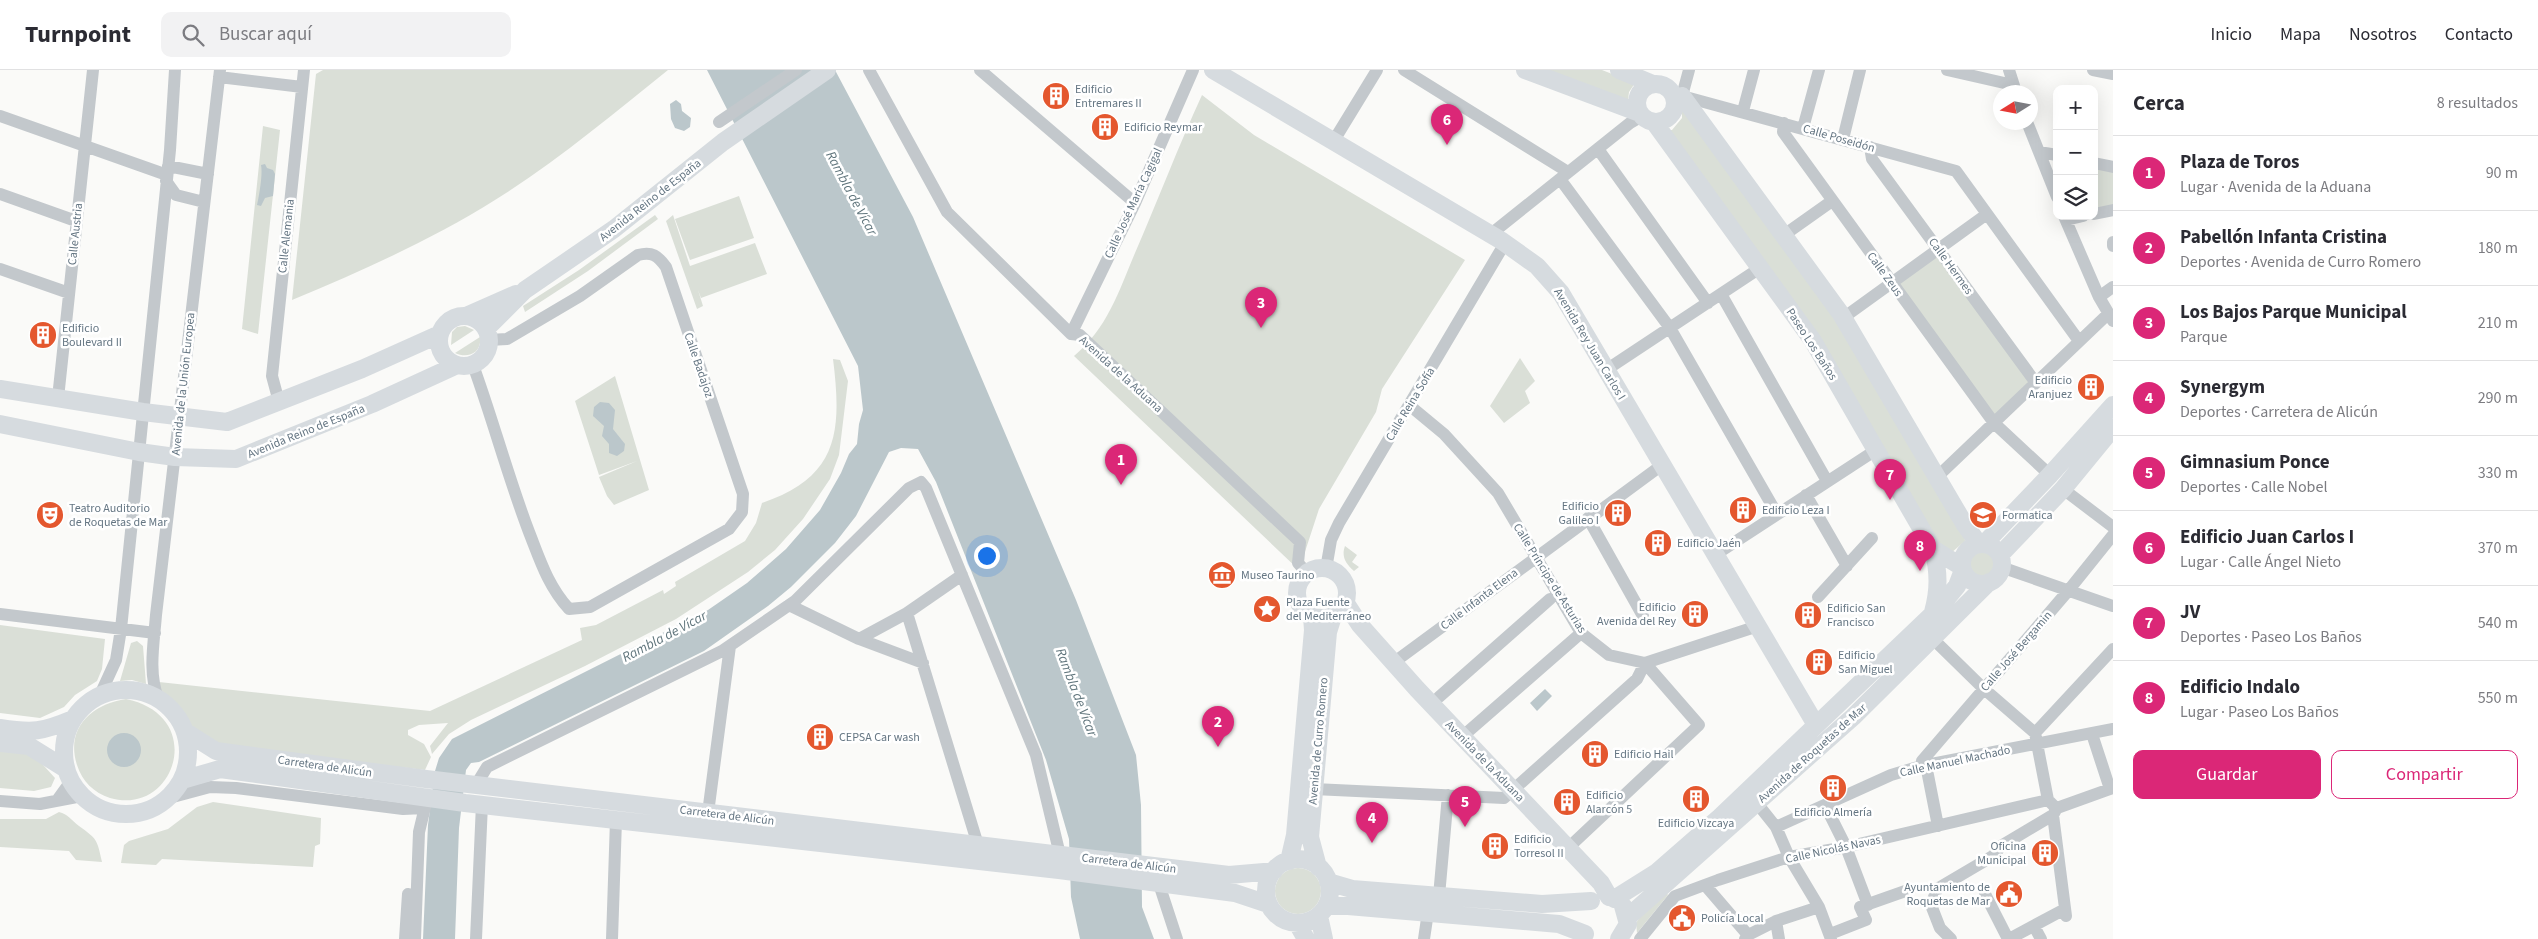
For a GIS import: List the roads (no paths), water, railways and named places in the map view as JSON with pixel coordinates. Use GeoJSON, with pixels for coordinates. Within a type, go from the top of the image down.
{"type":"FeatureCollection","features":[{"type":"Feature","properties":{"kind":"main road","name":"Avenida Reino de España"},"geometry":{"type":"LineString","coordinates":[[466,316],[526,290],[614,229],[723,142],[827,70]]}},
{"type":"Feature","properties":{"kind":"main road","name":"Avenida Rey Juan Carlos I"},"geometry":{"type":"LineString","coordinates":[[1213,70],[1498,238],[1537,266],[1561,294],[1816,725]]}},
{"type":"Feature","properties":{"kind":"main road"},"geometry":{"type":"LineString","coordinates":[[1524,70],[1646,117],[1663,121],[1672,115],[1675,109],[1677,93]]}},
{"type":"Feature","properties":{"kind":"main road"},"geometry":{"type":"LineString","coordinates":[[1622,70],[1677,93],[1844,318],[1965,525],[1982,544],[1993,547],[2000,561]]}},
{"type":"Feature","properties":{"kind":"main road"},"geometry":{"type":"LineString","coordinates":[[1646,117],[1637,105],[1638,98],[1641,91],[1653,84]]}},
{"type":"Feature","properties":{"kind":"main road","name":"Paseo Los Baños"},"geometry":{"type":"LineString","coordinates":[[1646,117],[1813,341],[1933,549],[1962,569]]}},
{"type":"Feature","properties":{"kind":"main road","name":"Avenida Reino de España"},"geometry":{"type":"LineString","coordinates":[[488,334],[526,290]]}},
{"type":"Feature","properties":{"kind":"main road"},"geometry":{"type":"LineString","coordinates":[[0,389],[143,412],[227,422],[440,334],[450,320],[466,316],[481,322],[488,334],[485,355],[465,365],[448,360],[442,352],[440,334]]}},
{"type":"Feature","properties":{"kind":"main road","name":"Avenida Reino de España"},"geometry":{"type":"LineString","coordinates":[[0,424],[139,452],[175,457],[236,459],[465,365]]}},
{"type":"Feature","properties":{"kind":"main road"},"geometry":{"type":"LineString","coordinates":[[2113,405],[2050,475],[1982,544],[1967,551],[1963,556],[1962,569],[1971,581],[1979,584],[1989,582],[1996,577],[2000,561],[2113,428]]}},
{"type":"Feature","properties":{"kind":"main road"},"geometry":{"type":"LineString","coordinates":[[1933,549],[1939,578],[1938,594],[1933,614]]}},
{"type":"Feature","properties":{"kind":"main road"},"geometry":{"type":"LineString","coordinates":[[1315,569],[1326,569],[1338,575],[1346,588],[1338,610],[1326,618],[1312,616],[1302,609],[1297,598],[1298,586],[1307,573],[1315,569]]}},
{"type":"Feature","properties":{"kind":"main road","name":"Avenida de Roquetas de Mar"},"geometry":{"type":"LineString","coordinates":[[1591,901],[1611,898],[1657,872],[1720,817],[1933,614],[1957,586],[1962,569]]}},
{"type":"Feature","properties":{"kind":"main road","name":"Avenida de Roquetas de Mar"},"geometry":{"type":"LineString","coordinates":[[1628,917],[1853,717],[1989,582]]}},
{"type":"Feature","properties":{"kind":"main road","name":"Avenida de la Aduana"},"geometry":{"type":"LineString","coordinates":[[1338,610],[1360,625],[1393,663],[1601,883],[1611,898],[1625,909],[1628,917]]}},
{"type":"Feature","properties":{"kind":"main road","name":"Avenida de Curro Romero"},"geometry":{"type":"LineString","coordinates":[[1318,867],[1310,836],[1328,632],[1338,610]]}},
{"type":"Feature","properties":{"kind":"main road","name":"Avenida de Curro Romero"},"geometry":{"type":"LineString","coordinates":[[1289,861],[1295,835],[1313,630],[1312,616]]}},
{"type":"Feature","properties":{"kind":"main road"},"geometry":{"type":"LineString","coordinates":[[129,689],[144,692],[158,698],[170,707],[186,732],[188,765],[182,780],[169,798],[149,810],[122,814],[101,809],[82,796],[69,775],[64,752],[66,735],[73,719],[89,701],[114,690],[129,689]]}},
{"type":"Feature","properties":{"kind":"main road"},"geometry":{"type":"LineString","coordinates":[[0,728],[27,732],[45,731],[73,719]]}},
{"type":"Feature","properties":{"kind":"main road","name":"Carretera de Alicún"},"geometry":{"type":"LineString","coordinates":[[186,732],[216,751],[426,795],[473,785],[978,845],[1059,862],[1235,893],[1268,904]]}},
{"type":"Feature","properties":{"kind":"main road"},"geometry":{"type":"LineString","coordinates":[[0,743],[28,746],[69,775]]}},
{"type":"Feature","properties":{"kind":"main road","name":"Carretera de Alicún"},"geometry":{"type":"LineString","coordinates":[[182,780],[220,768],[474,803],[616,820],[1059,862]]}},
{"type":"Feature","properties":{"kind":"main road"},"geometry":{"type":"LineString","coordinates":[[1289,861],[1309,862],[1318,867],[1328,882],[1329,899],[1322,911],[1309,922],[1297,923],[1280,918],[1268,904],[1266,892],[1268,881],[1274,871],[1289,861]]}},
{"type":"Feature","properties":{"kind":"main road","name":"Carretera de Alicún"},"geometry":{"type":"LineString","coordinates":[[1154,878],[1237,876],[1274,871]]}},
{"type":"Feature","properties":{"kind":"main road"},"geometry":{"type":"LineString","coordinates":[[1328,882],[1352,889],[1542,904],[1591,901]]}},
{"type":"Feature","properties":{"kind":"main road"},"geometry":{"type":"LineString","coordinates":[[1587,936],[1581,920],[1582,913],[1591,901]]}},
{"type":"Feature","properties":{"kind":"main road"},"geometry":{"type":"LineString","coordinates":[[1322,911],[1348,906],[1559,924],[1587,936]]}},
{"type":"Feature","properties":{"kind":"main road"},"geometry":{"type":"LineString","coordinates":[[1322,911],[1324,939]]}},
{"type":"Feature","properties":{"kind":"main road"},"geometry":{"type":"LineString","coordinates":[[1619,939],[1626,930],[1628,917]]}},
{"type":"Feature","properties":{"kind":"main road"},"geometry":{"type":"LineString","coordinates":[[1297,923],[1306,939]]}},
{"type":"Feature","properties":{"kind":"street"},"geometry":{"type":"LineString","coordinates":[[100,695],[116,660],[121,629],[167,174],[175,70]]}},
{"type":"Feature","properties":{"kind":"street","name":"Calle Alemania"},"geometry":{"type":"LineString","coordinates":[[279,402],[272,376],[304,70]]}},
{"type":"Feature","properties":{"kind":"street"},"geometry":{"type":"LineString","coordinates":[[719,122],[796,70]]}},
{"type":"Feature","properties":{"kind":"street","name":"Avenida de la Aduana"},"geometry":{"type":"LineString","coordinates":[[869,70],[947,212],[1071,334],[1080,334],[1300,542],[1298,563],[1307,573]]}},
{"type":"Feature","properties":{"kind":"street"},"geometry":{"type":"LineString","coordinates":[[980,70],[1135,203]]}},
{"type":"Feature","properties":{"kind":"street","name":"Calle José María Cagigal"},"geometry":{"type":"LineString","coordinates":[[1071,334],[1135,203],[1193,70]]}},
{"type":"Feature","properties":{"kind":"street"},"geometry":{"type":"LineString","coordinates":[[1333,142],[1377,70]]}},
{"type":"Feature","properties":{"kind":"street"},"geometry":{"type":"LineString","coordinates":[[1404,70],[1564,175],[1670,328],[1777,514]]}},
{"type":"Feature","properties":{"kind":"street"},"geometry":{"type":"LineString","coordinates":[[1677,93],[1689,70]]}},
{"type":"Feature","properties":{"kind":"street"},"geometry":{"type":"LineString","coordinates":[[1743,111],[1754,70]]}},
{"type":"Feature","properties":{"kind":"street"},"geometry":{"type":"LineString","coordinates":[[1803,128],[1819,70]]}},
{"type":"Feature","properties":{"kind":"street"},"geometry":{"type":"LineString","coordinates":[[1843,139],[1860,70]]}},
{"type":"Feature","properties":{"kind":"street"},"geometry":{"type":"LineString","coordinates":[[1947,70],[2000,85]]}},
{"type":"Feature","properties":{"kind":"street"},"geometry":{"type":"LineString","coordinates":[[2009,70],[2013,85]]}},
{"type":"Feature","properties":{"kind":"street"},"geometry":{"type":"LineString","coordinates":[[2093,70],[2113,74]]}},
{"type":"Feature","properties":{"kind":"street","name":"Calle Austria"},"geometry":{"type":"LineString","coordinates":[[58,398],[85,146],[90,71]]}},
{"type":"Feature","properties":{"kind":"street"},"geometry":{"type":"LineString","coordinates":[[220,73],[302,88]]}},
{"type":"Feature","properties":{"kind":"street","name":"Avenida de la Unión Europea"},"geometry":{"type":"LineString","coordinates":[[158,698],[154,687],[153,668],[155,633],[220,73]]}},
{"type":"Feature","properties":{"kind":"street","name":"Calle Poseidón"},"geometry":{"type":"LineString","coordinates":[[1677,93],[1956,172],[2079,341]]}},
{"type":"Feature","properties":{"kind":"street"},"geometry":{"type":"LineString","coordinates":[[0,116],[167,174],[208,174]]}},
{"type":"Feature","properties":{"kind":"street"},"geometry":{"type":"LineString","coordinates":[[1498,238],[1564,175],[1630,123],[1646,117]]}},
{"type":"Feature","properties":{"kind":"street","name":"Calle Zeus"},"geometry":{"type":"LineString","coordinates":[[1784,123],[1783,132],[1994,423],[2050,475]]}},
{"type":"Feature","properties":{"kind":"street"},"geometry":{"type":"LineString","coordinates":[[2030,130],[2053,187]]}},
{"type":"Feature","properties":{"kind":"street","name":"Calle Hermes"},"geometry":{"type":"LineString","coordinates":[[1870,147],[1872,158],[2036,383]]}},
{"type":"Feature","properties":{"kind":"street"},"geometry":{"type":"LineString","coordinates":[[1598,149],[1708,303]]}},
{"type":"Feature","properties":{"kind":"street"},"geometry":{"type":"LineString","coordinates":[[2039,152],[2053,154]]}},
{"type":"Feature","properties":{"kind":"street"},"geometry":{"type":"LineString","coordinates":[[2098,164],[2113,167]]}},
{"type":"Feature","properties":{"kind":"street"},"geometry":{"type":"LineString","coordinates":[[167,174],[176,195],[204,202]]}},
{"type":"Feature","properties":{"kind":"street"},"geometry":{"type":"LineString","coordinates":[[0,194],[76,221]]}},
{"type":"Feature","properties":{"kind":"street"},"geometry":{"type":"LineString","coordinates":[[1784,236],[1832,201]]}},
{"type":"Feature","properties":{"kind":"street"},"geometry":{"type":"LineString","coordinates":[[2098,213],[2113,210]]}},
{"type":"Feature","properties":{"kind":"street"},"geometry":{"type":"LineString","coordinates":[[1844,318],[1987,214]]}},
{"type":"Feature","properties":{"kind":"street"},"geometry":{"type":"LineString","coordinates":[[1937,477],[2079,341],[2111,318],[2099,297],[2066,220]]}},
{"type":"Feature","properties":{"kind":"street","name":"Calle Reina Sofía"},"geometry":{"type":"LineString","coordinates":[[1326,569],[1331,540],[1339,523],[1409,405],[1498,238]]}},
{"type":"Feature","properties":{"kind":"street","name":"Calle Badajoz"},"geometry":{"type":"LineString","coordinates":[[465,365],[548,582],[569,609],[590,606],[730,528],[742,512],[743,494],[666,267],[658,256],[648,252],[638,255],[580,296],[507,339],[488,334]]}},
{"type":"Feature","properties":{"kind":"street"},"geometry":{"type":"LineString","coordinates":[[1606,370],[1760,268]]}},
{"type":"Feature","properties":{"kind":"street"},"geometry":{"type":"LineString","coordinates":[[0,269],[69,293]]}},
{"type":"Feature","properties":{"kind":"street"},"geometry":{"type":"LineString","coordinates":[[2099,297],[2113,286]]}},
{"type":"Feature","properties":{"kind":"street"},"geometry":{"type":"LineString","coordinates":[[1721,294],[1828,481]]}},
{"type":"Feature","properties":{"kind":"street","name":"Calle Príncipe de Asturias"},"geometry":{"type":"LineString","coordinates":[[1409,405],[1444,434],[1498,493],[1537,555],[1581,633],[1609,655],[1645,663]]}},
{"type":"Feature","properties":{"kind":"street"},"geometry":{"type":"LineString","coordinates":[[1715,555],[1876,450]]}},
{"type":"Feature","properties":{"kind":"street","name":"Calle Infanta Elena"},"geometry":{"type":"LineString","coordinates":[[1393,663],[1662,464]]}},
{"type":"Feature","properties":{"kind":"street"},"geometry":{"type":"LineString","coordinates":[[473,785],[487,767],[730,646],[789,605],[909,488],[921,482],[926,488],[1036,756],[1059,862]]}},
{"type":"Feature","properties":{"kind":"street"},"geometry":{"type":"LineString","coordinates":[[2063,489],[2113,527]]}},
{"type":"Feature","properties":{"kind":"street"},"geometry":{"type":"LineString","coordinates":[[1806,495],[1847,566]]}},
{"type":"Feature","properties":{"kind":"street"},"geometry":{"type":"LineString","coordinates":[[1588,518],[1643,616]]}},
{"type":"Feature","properties":{"kind":"street","name":"Calle José Bergamin"},"geometry":{"type":"LineString","coordinates":[[1923,766],[1922,761],[2068,591],[2113,535]]}},
{"type":"Feature","properties":{"kind":"street"},"geometry":{"type":"LineString","coordinates":[[1818,598],[1872,538]]}},
{"type":"Feature","properties":{"kind":"street"},"geometry":{"type":"LineString","coordinates":[[2000,561],[2068,591],[2113,606]]}},
{"type":"Feature","properties":{"kind":"street"},"geometry":{"type":"LineString","coordinates":[[859,639],[907,613],[962,575]]}},
{"type":"Feature","properties":{"kind":"street"},"geometry":{"type":"LineString","coordinates":[[1439,697],[1550,599]]}},
{"type":"Feature","properties":{"kind":"street"},"geometry":{"type":"LineString","coordinates":[[789,605],[859,639],[923,662]]}},
{"type":"Feature","properties":{"kind":"street"},"geometry":{"type":"LineString","coordinates":[[907,613],[978,845]]}},
{"type":"Feature","properties":{"kind":"street"},"geometry":{"type":"LineString","coordinates":[[0,614],[155,633]]}},
{"type":"Feature","properties":{"kind":"street"},"geometry":{"type":"LineString","coordinates":[[1314,789],[1504,798],[1637,679],[1645,663],[1758,626]]}},
{"type":"Feature","properties":{"kind":"street"},"geometry":{"type":"LineString","coordinates":[[1463,736],[1581,633]]}},
{"type":"Feature","properties":{"kind":"street"},"geometry":{"type":"LineString","coordinates":[[1933,639],[2036,738],[2053,808],[2065,912],[2009,939],[1986,894]]}},
{"type":"Feature","properties":{"kind":"street"},"geometry":{"type":"LineString","coordinates":[[708,813],[730,646]]}},
{"type":"Feature","properties":{"kind":"street"},"geometry":{"type":"LineString","coordinates":[[2036,738],[2113,648]]}},
{"type":"Feature","properties":{"kind":"street"},"geometry":{"type":"LineString","coordinates":[[1568,848],[1699,725],[1645,663]]}},
{"type":"Feature","properties":{"kind":"street","name":"Calle Manuel Machado"},"geometry":{"type":"LineString","coordinates":[[1776,827],[1891,775],[2036,738],[2092,734],[2113,729]]}},
{"type":"Feature","properties":{"kind":"street"},"geometry":{"type":"LineString","coordinates":[[1950,939],[1940,928],[1931,905],[1937,889],[1993,856],[2001,846],[2053,808],[2111,789],[2092,734]]}},
{"type":"Feature","properties":{"kind":"street"},"geometry":{"type":"LineString","coordinates":[[1923,766],[1938,826]]}},
{"type":"Feature","properties":{"kind":"street"},"geometry":{"type":"LineString","coordinates":[[58,799],[69,775]]}},
{"type":"Feature","properties":{"kind":"street"},"geometry":{"type":"LineString","coordinates":[[169,798],[210,787],[236,788],[403,809],[426,795]]}},
{"type":"Feature","properties":{"kind":"street"},"geometry":{"type":"LineString","coordinates":[[415,939],[419,832],[426,795]]}},
{"type":"Feature","properties":{"kind":"street"},"geometry":{"type":"LineString","coordinates":[[1440,896],[1448,795]]}},
{"type":"Feature","properties":{"kind":"street"},"geometry":{"type":"LineString","coordinates":[[0,801],[40,804],[58,799],[82,796]]}},
{"type":"Feature","properties":{"kind":"street"},"geometry":{"type":"LineString","coordinates":[[1756,802],[1776,827],[1788,857],[1819,907],[1830,937],[1866,920],[1860,907],[1911,889]]}},
{"type":"Feature","properties":{"kind":"street"},"geometry":{"type":"LineString","coordinates":[[474,803],[476,939]]}},
{"type":"Feature","properties":{"kind":"street"},"geometry":{"type":"LineString","coordinates":[[1825,805],[1846,847],[1868,905]]}},
{"type":"Feature","properties":{"kind":"street","name":"Calle Nicolás Navas"},"geometry":{"type":"LineString","coordinates":[[1640,939],[1675,896],[1788,857],[1846,847],[1938,826],[2053,808]]}},
{"type":"Feature","properties":{"kind":"street"},"geometry":{"type":"LineString","coordinates":[[403,809],[410,819],[413,833],[405,939]]}},
{"type":"Feature","properties":{"kind":"street"},"geometry":{"type":"LineString","coordinates":[[612,939],[616,820]]}},
{"type":"Feature","properties":{"kind":"street"},"geometry":{"type":"LineString","coordinates":[[1154,878],[1177,939]]}},
{"type":"Feature","properties":{"kind":"street"},"geometry":{"type":"LineString","coordinates":[[1704,885],[1746,937],[1776,920],[1819,907]]}},
{"type":"Feature","properties":{"kind":"street"},"geometry":{"type":"LineString","coordinates":[[1424,939],[1428,912]]}},
{"type":"Feature","properties":{"kind":"street"},"geometry":{"type":"LineString","coordinates":[[1776,920],[1779,939]]}},
{"type":"Feature","properties":{"kind":"street"},"geometry":{"type":"LineString","coordinates":[[2034,926],[2041,939]]}},
{"type":"Feature","properties":{"kind":"water","name":"Rambla de Vícar"},"geometry":{"type":"Polygon","coordinates":[[[707,70],[835,70],[913,217],[1076,600],[1136,755],[1141,805],[1142,907],[1154,939],[1080,939],[1071,897],[1069,839],[1046,760],[936,482],[918,449],[901,448],[889,452],[856,516],[835,543],[791,587],[768,606],[704,651],[479,762],[471,763],[466,770],[459,828],[455,939],[423,939],[428,825],[435,771],[439,758],[452,739],[708,610],[747,583],[786,549],[820,510],[841,473],[849,454],[857,444],[859,424],[863,410],[858,366],[707,70]]]}},
{"type":"Feature","properties":{"kind":"water"},"geometry":{"type":"Polygon","coordinates":[[[676,100],[681,104],[682,111],[691,118],[690,127],[684,131],[675,128],[671,119],[670,104],[676,100]]]}},
{"type":"Feature","properties":{"kind":"water"},"geometry":{"type":"Polygon","coordinates":[[[265,164],[275,174],[273,196],[265,198],[261,206],[257,205],[260,191],[261,165],[265,164]]]}},
{"type":"Feature","properties":{"kind":"water"},"geometry":{"type":"Polygon","coordinates":[[[600,402],[609,403],[615,410],[613,429],[625,444],[624,451],[617,456],[609,453],[609,444],[602,436],[604,426],[593,416],[594,407],[600,402]]]}},
{"type":"Feature","properties":{"kind":"water"},"geometry":{"type":"Polygon","coordinates":[[[1545,689],[1552,696],[1537,711],[1530,703],[1545,689]]]}},
{"type":"Feature","properties":{"kind":"water"},"geometry":{"type":"Polygon","coordinates":[[[124,733],[131,734],[136,738],[140,743],[140,757],[136,762],[131,766],[124,767],[117,766],[112,762],[108,757],[107,750],[108,743],[112,738],[117,734],[124,733]]]}},
{"type":"Feature","properties":{"kind":"place","name":"Edificio Entremares II"},"geometry":{"type":"Point","coordinates":[1056,96]}},
{"type":"Feature","properties":{"kind":"place","name":"Edificio Reymar"},"geometry":{"type":"Point","coordinates":[1105,127]}},
{"type":"Feature","properties":{"kind":"place","name":"Edificio Juan Carlos I"},"geometry":{"type":"Point","coordinates":[1447,145]}},
{"type":"Feature","properties":{"kind":"place","name":"Los Bajos Parque Municipal"},"geometry":{"type":"Point","coordinates":[1261,328]}},
{"type":"Feature","properties":{"kind":"place","name":"Edificio Boulevard II"},"geometry":{"type":"Point","coordinates":[43,335]}},
{"type":"Feature","properties":{"kind":"place","name":"Edificio Aranjuez"},"geometry":{"type":"Point","coordinates":[2091,387]}},
{"type":"Feature","properties":{"kind":"place","name":"Plaza de Toros"},"geometry":{"type":"Point","coordinates":[1121,485]}},
{"type":"Feature","properties":{"kind":"place","name":"JV"},"geometry":{"type":"Point","coordinates":[1890,500]}},
{"type":"Feature","properties":{"kind":"place","name":"Edificio Leza I"},"geometry":{"type":"Point","coordinates":[1743,510]}},
{"type":"Feature","properties":{"kind":"place","name":"Edificio Galileo I"},"geometry":{"type":"Point","coordinates":[1618,513]}},
{"type":"Feature","properties":{"kind":"place","name":"Teatro Auditorio de Roquetas de Mar"},"geometry":{"type":"Point","coordinates":[50,515]}},
{"type":"Feature","properties":{"kind":"place","name":"Formatica"},"geometry":{"type":"Point","coordinates":[1983,515]}},
{"type":"Feature","properties":{"kind":"place","name":"Edificio Jaén"},"geometry":{"type":"Point","coordinates":[1658,543]}},
{"type":"Feature","properties":{"kind":"place","name":"Edificio Indalo"},"geometry":{"type":"Point","coordinates":[1920,571]}},
{"type":"Feature","properties":{"kind":"place","name":"Museo Taurino"},"geometry":{"type":"Point","coordinates":[1222,575]}},
{"type":"Feature","properties":{"kind":"place","name":"Plaza Fuente del Mediterráneo"},"geometry":{"type":"Point","coordinates":[1267,609]}},
{"type":"Feature","properties":{"kind":"place","name":"Edificio Avenida del Rey"},"geometry":{"type":"Point","coordinates":[1695,614]}},
{"type":"Feature","properties":{"kind":"place","name":"Edificio San Francisco"},"geometry":{"type":"Point","coordinates":[1808,615]}},
{"type":"Feature","properties":{"kind":"place","name":"Edificio San Miguel"},"geometry":{"type":"Point","coordinates":[1819,662]}},
{"type":"Feature","properties":{"kind":"place","name":"CEPSA Car wash"},"geometry":{"type":"Point","coordinates":[820,737]}},
{"type":"Feature","properties":{"kind":"place","name":"Pabellón Infanta Cristina"},"geometry":{"type":"Point","coordinates":[1218,747]}},
{"type":"Feature","properties":{"kind":"place","name":"Edificio Hail"},"geometry":{"type":"Point","coordinates":[1595,754]}},
{"type":"Feature","properties":{"kind":"place","name":"Edificio Almería"},"geometry":{"type":"Point","coordinates":[1833,788]}},
{"type":"Feature","properties":{"kind":"place","name":"Edificio Vizcaya"},"geometry":{"type":"Point","coordinates":[1696,799]}},
{"type":"Feature","properties":{"kind":"place","name":"Edificio Alarcón 5"},"geometry":{"type":"Point","coordinates":[1567,802]}},
{"type":"Feature","properties":{"kind":"place","name":"Gimnasium Ponce"},"geometry":{"type":"Point","coordinates":[1465,827]}},
{"type":"Feature","properties":{"kind":"place","name":"Synergym"},"geometry":{"type":"Point","coordinates":[1372,843]}},
{"type":"Feature","properties":{"kind":"place","name":"Edificio Torresol II"},"geometry":{"type":"Point","coordinates":[1495,846]}},
{"type":"Feature","properties":{"kind":"place","name":"Oficina Municipal"},"geometry":{"type":"Point","coordinates":[2045,853]}},
{"type":"Feature","properties":{"kind":"place","name":"Ayuntamiento de Roquetas de Mar"},"geometry":{"type":"Point","coordinates":[2009,894]}},
{"type":"Feature","properties":{"kind":"place","name":"Policía Local"},"geometry":{"type":"Point","coordinates":[1682,918]}}]}
